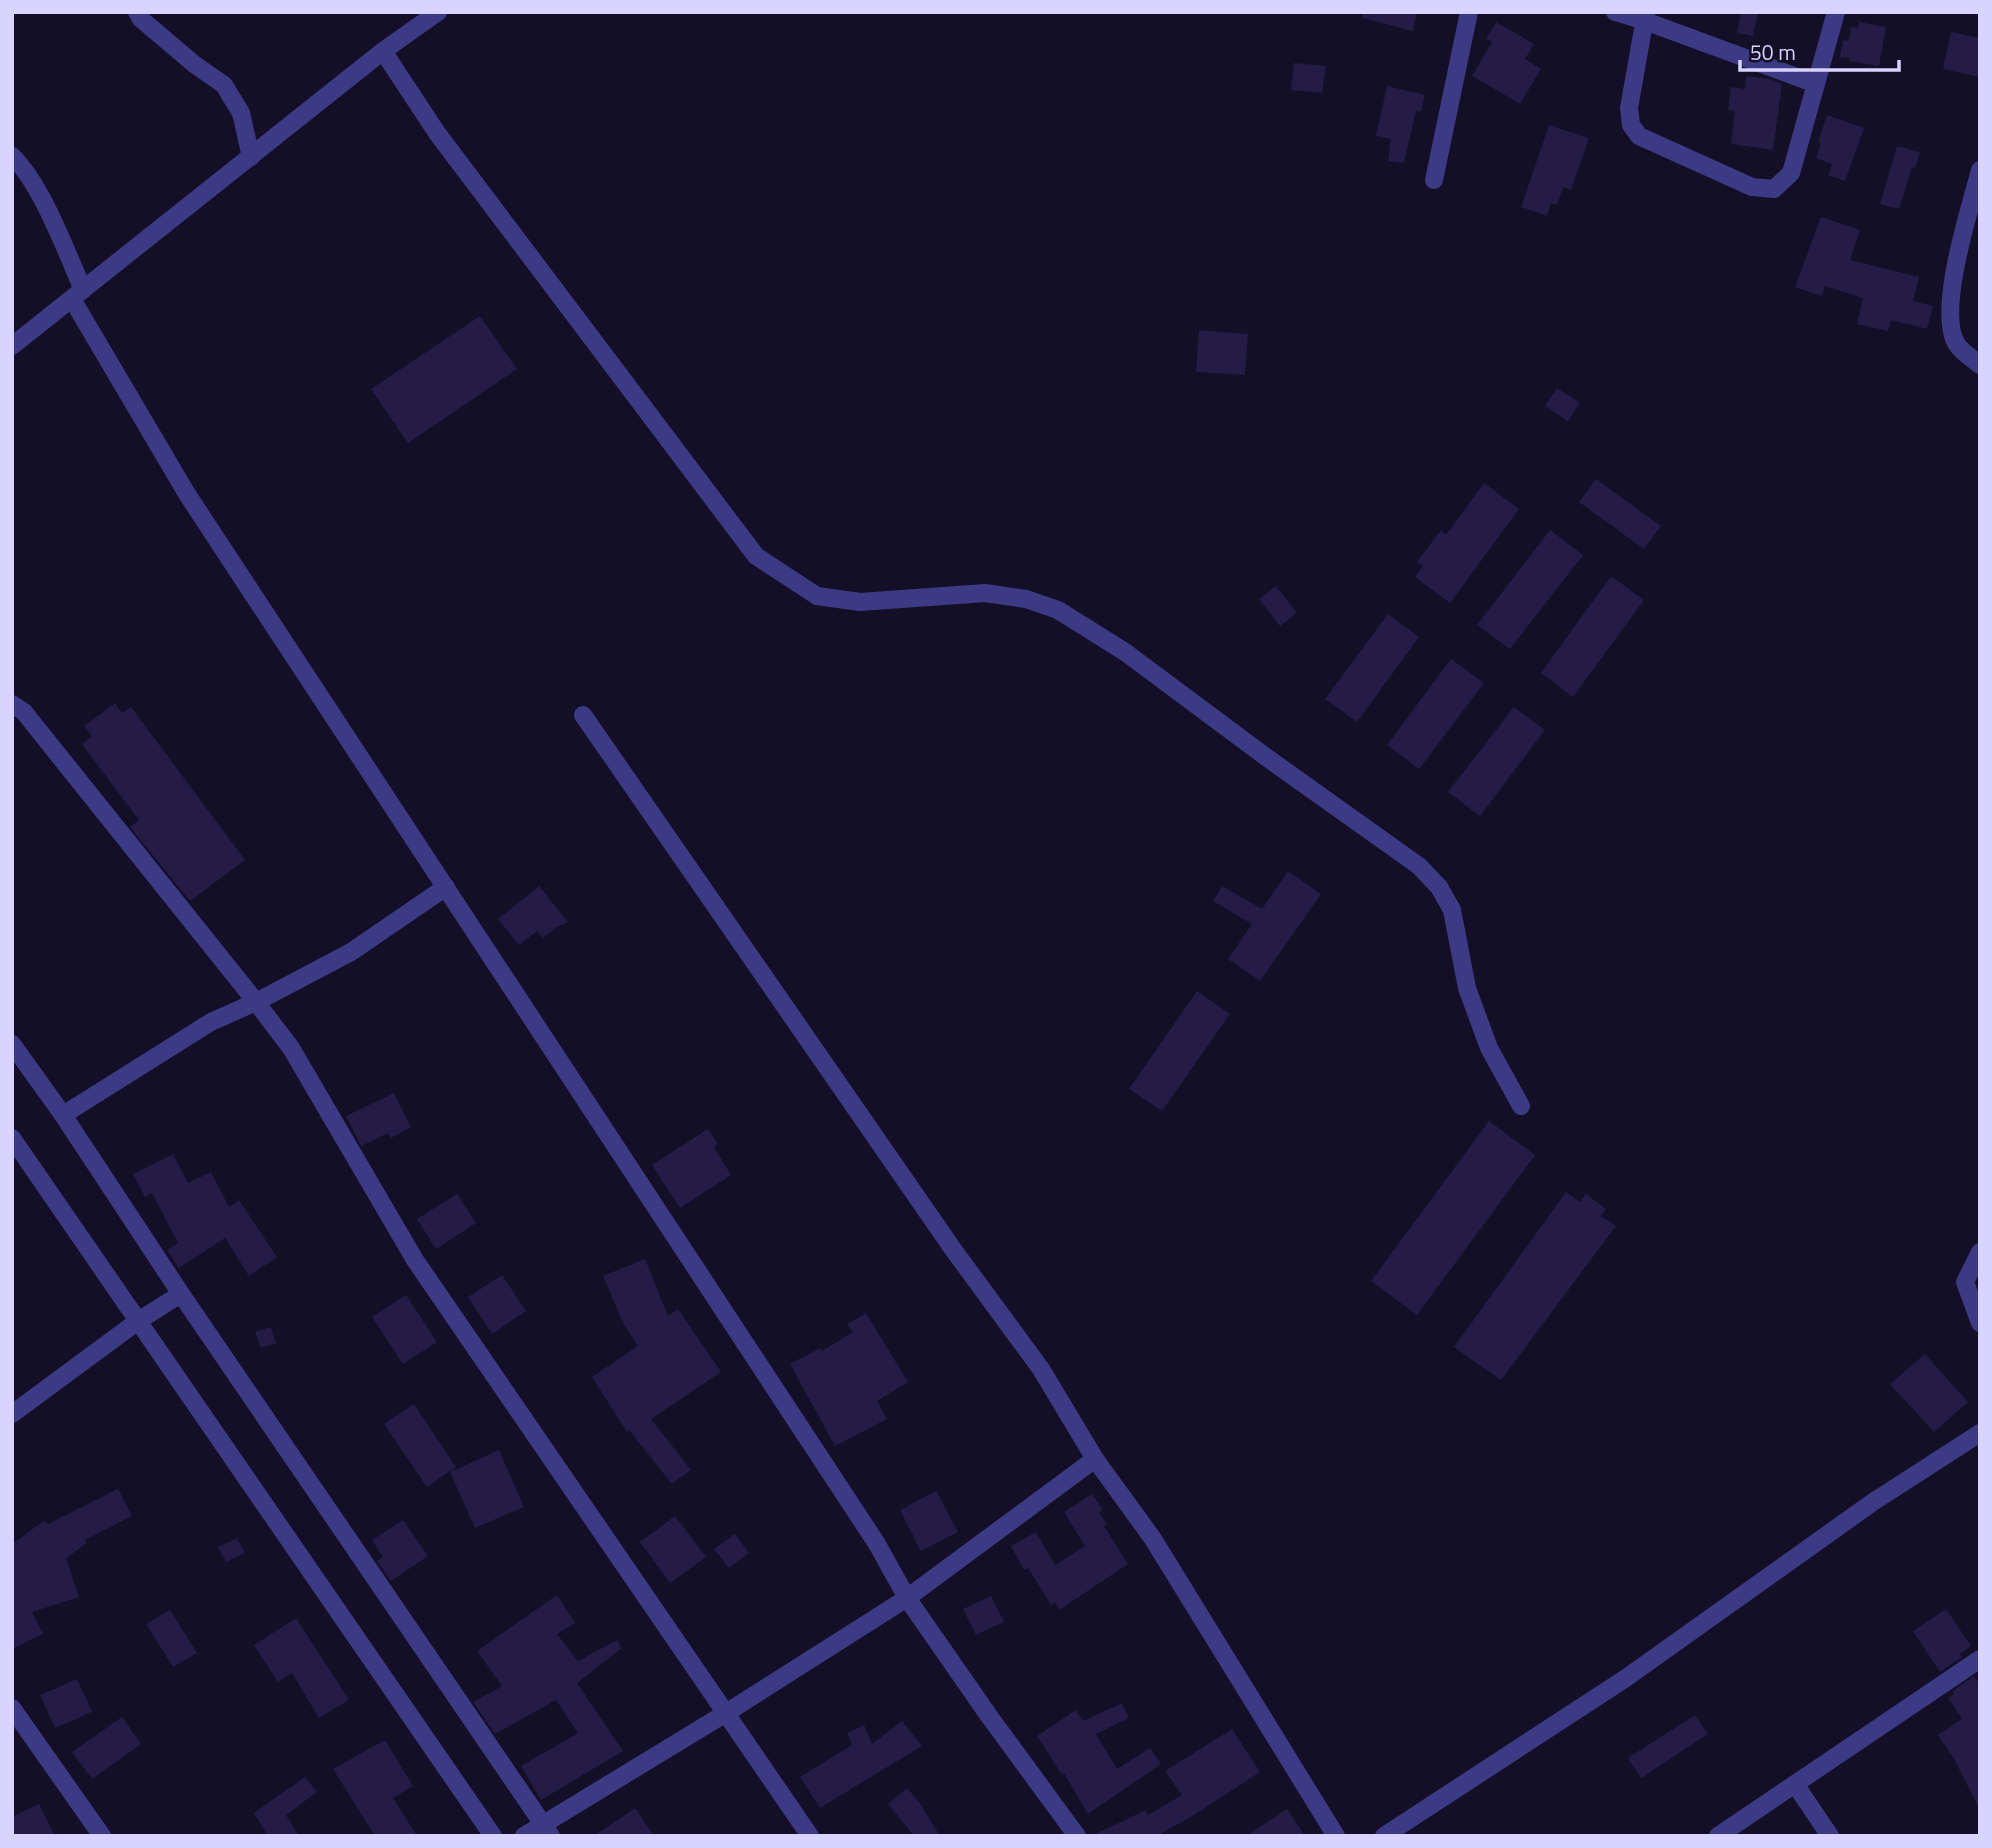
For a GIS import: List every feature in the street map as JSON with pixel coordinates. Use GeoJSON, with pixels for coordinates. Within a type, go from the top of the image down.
{"type":"FeatureCollection","features":[{"type":"Feature","properties":{"kind":"street"},"geometry":{"type":"LineString","coordinates":[[137,12],[141,19],[194,64],[224,85],[241,113],[251,157]]}},
{"type":"Feature","properties":{"kind":"street"},"geometry":{"type":"LineString","coordinates":[[12,346],[383,51],[438,12]]}},
{"type":"Feature","properties":{"kind":"street"},"geometry":{"type":"LineString","coordinates":[[1434,180],[1469,12]]}},
{"type":"Feature","properties":{"kind":"street"},"geometry":{"type":"LineString","coordinates":[[1615,12],[1646,16],[1816,84]]}},
{"type":"Feature","properties":{"kind":"street"},"geometry":{"type":"LineString","coordinates":[[1646,16],[1629,108],[1631,125],[1639,136],[1752,187],[1774,189],[1791,173],[1836,12]]}},
{"type":"Feature","properties":{"kind":"street"},"geometry":{"type":"LineString","coordinates":[[383,51],[437,133],[756,556],[817,596],[860,602],[985,593],[1026,599],[1058,610],[1125,652],[1419,866],[1440,887],[1452,910],[1467,988],[1489,1048],[1521,1106]]}},
{"type":"Feature","properties":{"kind":"street"},"geometry":{"type":"LineString","coordinates":[[12,156],[34,187],[59,232],[78,294],[187,494],[877,1544],[907,1598],[1077,1836]]}},
{"type":"Feature","properties":{"kind":"street"},"geometry":{"type":"LineString","coordinates":[[1980,170],[1953,282],[1949,317],[1956,344],[1980,365]]}},
{"type":"Feature","properties":{"kind":"street"},"geometry":{"type":"LineString","coordinates":[[12,704],[24,712],[291,1048],[415,1260],[810,1836]]}},
{"type":"Feature","properties":{"kind":"street"},"geometry":{"type":"LineString","coordinates":[[583,715],[956,1252],[1041,1369],[1095,1459],[1153,1539],[1336,1836]]}},
{"type":"Feature","properties":{"kind":"street"},"geometry":{"type":"LineString","coordinates":[[63,1115],[211,1022],[256,1002],[351,952],[446,887]]}},
{"type":"Feature","properties":{"kind":"street"},"geometry":{"type":"LineString","coordinates":[[12,1044],[63,1115],[181,1294],[547,1830]]}},
{"type":"Feature","properties":{"kind":"street"},"geometry":{"type":"LineString","coordinates":[[12,1139],[493,1836]]}},
{"type":"Feature","properties":{"kind":"street"},"geometry":{"type":"LineString","coordinates":[[1980,1252],[1965,1282],[1980,1323]]}},
{"type":"Feature","properties":{"kind":"street"},"geometry":{"type":"LineString","coordinates":[[12,1414],[138,1321],[181,1294]]}},
{"type":"Feature","properties":{"kind":"street"},"geometry":{"type":"LineString","coordinates":[[1384,1836],[1626,1678],[1873,1502],[1980,1433]]}},
{"type":"Feature","properties":{"kind":"street"},"geometry":{"type":"LineString","coordinates":[[524,1836],[547,1830],[907,1598],[1095,1459]]}},
{"type":"Feature","properties":{"kind":"street"},"geometry":{"type":"LineString","coordinates":[[1718,1836],[1980,1659]]}},
{"type":"Feature","properties":{"kind":"street"},"geometry":{"type":"LineString","coordinates":[[12,1708],[102,1836]]}},
{"type":"Feature","properties":{"kind":"street"},"geometry":{"type":"LineString","coordinates":[[1796,1784],[1830,1836]]}},
{"type":"Feature","properties":{"kind":"building"},"geometry":{"type":"Polygon","coordinates":[[[1363,12],[1417,12],[1413,31],[1362,18],[1363,12]]]}},
{"type":"Feature","properties":{"kind":"building"},"geometry":{"type":"Polygon","coordinates":[[[1741,12],[1758,12],[1753,36],[1737,33],[1741,12]]]}},
{"type":"Feature","properties":{"kind":"building"},"geometry":{"type":"Polygon","coordinates":[[[1496,22],[1534,44],[1525,59],[1541,69],[1520,104],[1472,76],[1492,42],[1486,39],[1496,22]]]}},
{"type":"Feature","properties":{"kind":"building"},"geometry":{"type":"Polygon","coordinates":[[[1859,22],[1886,27],[1879,66],[1840,57],[1843,40],[1849,41],[1851,27],[1858,28],[1859,22]]]}},
{"type":"Feature","properties":{"kind":"building"},"geometry":{"type":"Polygon","coordinates":[[[1951,32],[1980,38],[1980,77],[1943,69],[1951,32]]]}},
{"type":"Feature","properties":{"kind":"building"},"geometry":{"type":"Polygon","coordinates":[[[1294,63],[1326,66],[1322,93],[1291,90],[1294,63]]]}},
{"type":"Feature","properties":{"kind":"building"},"geometry":{"type":"Polygon","coordinates":[[[1746,76],[1770,79],[1782,84],[1773,150],[1731,144],[1735,111],[1728,110],[1731,87],[1745,89],[1746,76]]]}},
{"type":"Feature","properties":{"kind":"building"},"geometry":{"type":"Polygon","coordinates":[[[1387,86],[1425,95],[1421,112],[1416,111],[1404,163],[1388,161],[1391,139],[1376,136],[1387,86]]]}},
{"type":"Feature","properties":{"kind":"building"},"geometry":{"type":"Polygon","coordinates":[[[1827,115],[1864,128],[1845,181],[1828,175],[1832,164],[1816,158],[1827,115]]]}},
{"type":"Feature","properties":{"kind":"building"},"geometry":{"type":"Polygon","coordinates":[[[1549,125],[1589,138],[1571,190],[1563,187],[1557,205],[1551,203],[1547,216],[1521,207],[1549,125]]]}},
{"type":"Feature","properties":{"kind":"building"},"geometry":{"type":"Polygon","coordinates":[[[1897,146],[1920,152],[1915,168],[1912,167],[1899,209],[1880,204],[1897,146]]]}},
{"type":"Feature","properties":{"kind":"building"},"geometry":{"type":"Polygon","coordinates":[[[1821,217],[1860,230],[1850,260],[1919,277],[1913,301],[1933,306],[1927,329],[1891,320],[1888,331],[1857,324],[1863,298],[1825,286],[1822,296],[1795,287],[1821,217]]]}},
{"type":"Feature","properties":{"kind":"building"},"geometry":{"type":"Polygon","coordinates":[[[480,316],[517,369],[408,443],[371,389],[480,316]]]}},
{"type":"Feature","properties":{"kind":"building"},"geometry":{"type":"Polygon","coordinates":[[[1199,330],[1248,334],[1245,375],[1196,372],[1199,330]]]}},
{"type":"Feature","properties":{"kind":"building"},"geometry":{"type":"Polygon","coordinates":[[[1557,388],[1580,403],[1568,421],[1545,406],[1557,388]]]}},
{"type":"Feature","properties":{"kind":"building"},"geometry":{"type":"Polygon","coordinates":[[[1596,479],[1661,526],[1644,549],[1579,502],[1596,479]]]}},
{"type":"Feature","properties":{"kind":"building"},"geometry":{"type":"Polygon","coordinates":[[[1484,483],[1519,509],[1450,603],[1415,577],[1423,566],[1417,562],[1441,530],[1446,535],[1484,483]]]}},
{"type":"Feature","properties":{"kind":"building"},"geometry":{"type":"Polygon","coordinates":[[[1550,530],[1583,555],[1510,649],[1477,625],[1550,530]]]}},
{"type":"Feature","properties":{"kind":"building"},"geometry":{"type":"Polygon","coordinates":[[[1611,576],[1644,600],[1573,697],[1541,673],[1611,576]]]}},
{"type":"Feature","properties":{"kind":"building"},"geometry":{"type":"Polygon","coordinates":[[[1276,586],[1297,613],[1280,626],[1259,599],[1276,586]]]}},
{"type":"Feature","properties":{"kind":"building"},"geometry":{"type":"Polygon","coordinates":[[[1388,614],[1419,637],[1357,722],[1325,699],[1388,614]]]}},
{"type":"Feature","properties":{"kind":"building"},"geometry":{"type":"Polygon","coordinates":[[[1451,659],[1484,683],[1419,769],[1387,745],[1451,659]]]}},
{"type":"Feature","properties":{"kind":"building"},"geometry":{"type":"Polygon","coordinates":[[[115,703],[122,713],[131,707],[245,860],[190,901],[130,827],[139,820],[82,744],[92,736],[84,726],[115,703]]]}},
{"type":"Feature","properties":{"kind":"building"},"geometry":{"type":"Polygon","coordinates":[[[1514,707],[1545,730],[1480,816],[1448,792],[1514,707]]]}},
{"type":"Feature","properties":{"kind":"building"},"geometry":{"type":"Polygon","coordinates":[[[1288,871],[1321,894],[1260,981],[1228,959],[1252,924],[1213,901],[1222,886],[1262,909],[1288,871]]]}},
{"type":"Feature","properties":{"kind":"building"},"geometry":{"type":"Polygon","coordinates":[[[539,886],[568,922],[543,938],[537,931],[519,945],[498,919],[539,886]]]}},
{"type":"Feature","properties":{"kind":"building"},"geometry":{"type":"Polygon","coordinates":[[[1197,991],[1230,1014],[1162,1111],[1129,1089],[1197,991]]]}},
{"type":"Feature","properties":{"kind":"building"},"geometry":{"type":"Polygon","coordinates":[[[394,1093],[411,1127],[391,1138],[388,1133],[361,1146],[346,1116],[394,1093]]]}},
{"type":"Feature","properties":{"kind":"building"},"geometry":{"type":"Polygon","coordinates":[[[1489,1121],[1535,1155],[1417,1315],[1371,1281],[1489,1121]]]}},
{"type":"Feature","properties":{"kind":"building"},"geometry":{"type":"Polygon","coordinates":[[[708,1129],[718,1144],[714,1147],[731,1175],[680,1208],[652,1165],[708,1129]]]}},
{"type":"Feature","properties":{"kind":"building"},"geometry":{"type":"Polygon","coordinates":[[[173,1154],[188,1183],[211,1172],[229,1207],[239,1200],[277,1257],[249,1276],[225,1238],[179,1268],[167,1250],[178,1243],[152,1193],[145,1197],[133,1174],[173,1154]]]}},
{"type":"Feature","properties":{"kind":"building"},"geometry":{"type":"Polygon","coordinates":[[[1566,1192],[1580,1202],[1586,1194],[1606,1209],[1601,1216],[1616,1226],[1501,1380],[1454,1347],[1566,1192]]]}},
{"type":"Feature","properties":{"kind":"building"},"geometry":{"type":"Polygon","coordinates":[[[457,1194],[476,1223],[436,1249],[417,1219],[457,1194]]]}},
{"type":"Feature","properties":{"kind":"building"},"geometry":{"type":"Polygon","coordinates":[[[645,1259],[668,1316],[678,1309],[721,1372],[651,1419],[691,1470],[672,1484],[629,1430],[627,1432],[592,1377],[638,1346],[624,1325],[603,1276],[645,1259]]]}},
{"type":"Feature","properties":{"kind":"building"},"geometry":{"type":"Polygon","coordinates":[[[502,1275],[526,1311],[492,1334],[468,1297],[502,1275]]]}},
{"type":"Feature","properties":{"kind":"building"},"geometry":{"type":"Polygon","coordinates":[[[406,1295],[437,1342],[403,1364],[372,1317],[406,1295]]]}},
{"type":"Feature","properties":{"kind":"building"},"geometry":{"type":"Polygon","coordinates":[[[866,1313],[908,1382],[877,1401],[887,1419],[835,1446],[790,1364],[820,1348],[822,1351],[853,1332],[847,1324],[866,1313]]]}},
{"type":"Feature","properties":{"kind":"building"},"geometry":{"type":"Polygon","coordinates":[[[271,1327],[276,1343],[261,1348],[255,1332],[271,1327]]]}},
{"type":"Feature","properties":{"kind":"building"},"geometry":{"type":"Polygon","coordinates":[[[1925,1354],[1968,1402],[1934,1432],[1890,1384],[1925,1354]]]}},
{"type":"Feature","properties":{"kind":"building"},"geometry":{"type":"Polygon","coordinates":[[[414,1404],[456,1467],[427,1487],[384,1424],[414,1404]]]}},
{"type":"Feature","properties":{"kind":"building"},"geometry":{"type":"Polygon","coordinates":[[[499,1450],[524,1507],[475,1528],[450,1472],[499,1450]]]}},
{"type":"Feature","properties":{"kind":"building"},"geometry":{"type":"Polygon","coordinates":[[[118,1489],[132,1516],[85,1540],[87,1543],[66,1558],[79,1597],[32,1612],[43,1634],[12,1649],[12,1544],[45,1520],[48,1524],[118,1489]]]}},
{"type":"Feature","properties":{"kind":"building"},"geometry":{"type":"Polygon","coordinates":[[[936,1491],[958,1532],[921,1551],[900,1510],[936,1491]]]}},
{"type":"Feature","properties":{"kind":"building"},"geometry":{"type":"Polygon","coordinates":[[[1092,1494],[1103,1510],[1099,1512],[1107,1524],[1104,1526],[1128,1564],[1059,1610],[1055,1602],[1051,1605],[1028,1568],[1024,1570],[1011,1546],[1036,1532],[1055,1565],[1085,1546],[1064,1512],[1092,1494]]]}},
{"type":"Feature","properties":{"kind":"building"},"geometry":{"type":"Polygon","coordinates":[[[675,1516],[706,1557],[670,1583],[640,1542],[675,1516]]]}},
{"type":"Feature","properties":{"kind":"building"},"geometry":{"type":"Polygon","coordinates":[[[403,1520],[428,1556],[391,1581],[377,1561],[383,1557],[372,1540],[403,1520]]]}},
{"type":"Feature","properties":{"kind":"building"},"geometry":{"type":"Polygon","coordinates":[[[735,1534],[749,1553],[729,1568],[714,1549],[735,1534]]]}},
{"type":"Feature","properties":{"kind":"building"},"geometry":{"type":"Polygon","coordinates":[[[237,1538],[245,1553],[226,1562],[218,1547],[237,1538]]]}},
{"type":"Feature","properties":{"kind":"building"},"geometry":{"type":"Polygon","coordinates":[[[557,1595],[575,1623],[557,1634],[578,1661],[617,1640],[622,1648],[577,1683],[623,1751],[541,1800],[521,1766],[578,1733],[556,1700],[495,1734],[473,1702],[502,1686],[477,1651],[557,1595]]]}},
{"type":"Feature","properties":{"kind":"building"},"geometry":{"type":"Polygon","coordinates":[[[991,1596],[1004,1622],[976,1635],[963,1609],[991,1596]]]}},
{"type":"Feature","properties":{"kind":"building"},"geometry":{"type":"Polygon","coordinates":[[[1946,1609],[1971,1646],[1960,1654],[1962,1657],[1940,1672],[1913,1631],[1946,1609]]]}},
{"type":"Feature","properties":{"kind":"building"},"geometry":{"type":"Polygon","coordinates":[[[170,1610],[197,1653],[173,1667],[146,1624],[170,1610]]]}},
{"type":"Feature","properties":{"kind":"building"},"geometry":{"type":"Polygon","coordinates":[[[296,1618],[349,1700],[319,1718],[292,1673],[278,1682],[254,1645],[296,1618]]]}},
{"type":"Feature","properties":{"kind":"building"},"geometry":{"type":"Polygon","coordinates":[[[1974,1676],[1980,1685],[1980,1810],[1954,1759],[1938,1735],[1962,1719],[1948,1698],[1954,1694],[1953,1691],[1974,1676]]]}},
{"type":"Feature","properties":{"kind":"building"},"geometry":{"type":"Polygon","coordinates":[[[77,1679],[92,1712],[55,1728],[40,1695],[77,1679]]]}},
{"type":"Feature","properties":{"kind":"building"},"geometry":{"type":"Polygon","coordinates":[[[1122,1703],[1129,1718],[1096,1734],[1117,1769],[1150,1748],[1161,1764],[1088,1814],[1064,1773],[1062,1775],[1037,1736],[1076,1710],[1083,1721],[1122,1703]]]}},
{"type":"Feature","properties":{"kind":"building"},"geometry":{"type":"Polygon","coordinates":[[[1695,1715],[1708,1734],[1641,1778],[1628,1758],[1695,1715]]]}},
{"type":"Feature","properties":{"kind":"building"},"geometry":{"type":"Polygon","coordinates":[[[122,1717],[141,1744],[92,1779],[72,1752],[122,1717]]]}},
{"type":"Feature","properties":{"kind":"building"},"geometry":{"type":"Polygon","coordinates":[[[902,1721],[922,1746],[820,1808],[800,1777],[852,1745],[847,1733],[864,1725],[872,1744],[902,1721]]]}},
{"type":"Feature","properties":{"kind":"building"},"geometry":{"type":"Polygon","coordinates":[[[1232,1729],[1260,1772],[1157,1836],[1091,1836],[1146,1810],[1148,1815],[1182,1795],[1165,1771],[1232,1729]]]}},
{"type":"Feature","properties":{"kind":"building"},"geometry":{"type":"Polygon","coordinates":[[[385,1740],[413,1786],[393,1798],[417,1836],[375,1836],[333,1769],[385,1740]]]}},
{"type":"Feature","properties":{"kind":"building"},"geometry":{"type":"Polygon","coordinates":[[[305,1777],[317,1792],[286,1815],[299,1836],[268,1836],[254,1813],[305,1777]]]}},
{"type":"Feature","properties":{"kind":"building"},"geometry":{"type":"Polygon","coordinates":[[[907,1788],[940,1836],[914,1836],[888,1804],[907,1788]]]}},
{"type":"Feature","properties":{"kind":"building"},"geometry":{"type":"Polygon","coordinates":[[[39,1804],[55,1836],[12,1836],[12,1817],[39,1804]]]}},
{"type":"Feature","properties":{"kind":"building"},"geometry":{"type":"Polygon","coordinates":[[[635,1808],[654,1836],[594,1836],[635,1808]]]}},
{"type":"Feature","properties":{"kind":"building"},"geometry":{"type":"Polygon","coordinates":[[[1287,1809],[1305,1836],[1246,1836],[1287,1809]]]}}]}
